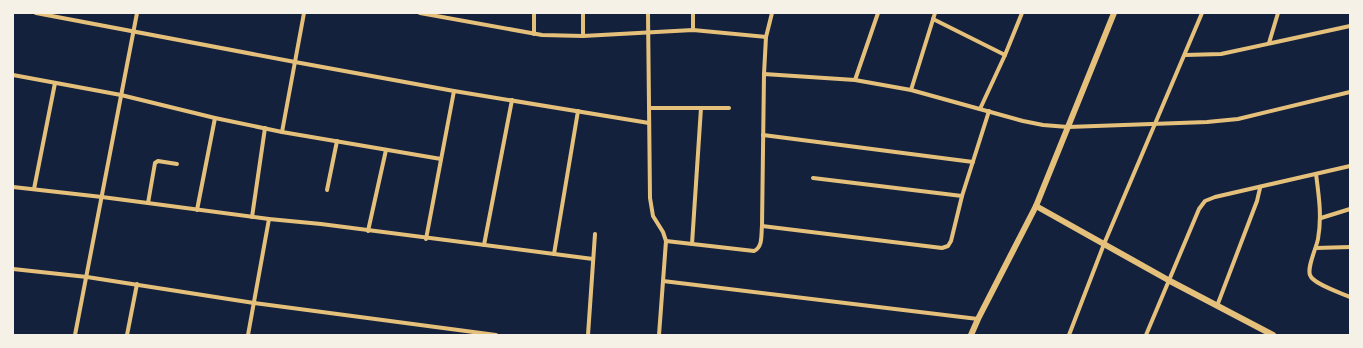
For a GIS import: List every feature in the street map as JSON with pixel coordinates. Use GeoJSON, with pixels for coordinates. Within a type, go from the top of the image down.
{"type":"FeatureCollection","features":[{"type":"Feature","properties":{"kind":"street"},"geometry":{"type":"LineString","coordinates":[[36,13],[454,91],[649,123]]}},
{"type":"Feature","properties":{"kind":"street"},"geometry":{"type":"LineString","coordinates":[[75,335],[137,13]]}},
{"type":"Feature","properties":{"kind":"street"},"geometry":{"type":"LineString","coordinates":[[282,132],[304,13]]}},
{"type":"Feature","properties":{"kind":"street"},"geometry":{"type":"LineString","coordinates":[[420,13],[534,34],[562,36],[693,30],[766,37]]}},
{"type":"Feature","properties":{"kind":"street"},"geometry":{"type":"LineString","coordinates":[[534,13],[534,34]]}},
{"type":"Feature","properties":{"kind":"street"},"geometry":{"type":"LineString","coordinates":[[583,13],[583,36]]}},
{"type":"Feature","properties":{"kind":"street"},"geometry":{"type":"LineString","coordinates":[[648,13],[650,208],[663,232],[666,241],[659,335]]}},
{"type":"Feature","properties":{"kind":"street"},"geometry":{"type":"LineString","coordinates":[[693,13],[693,30]]}},
{"type":"Feature","properties":{"kind":"street"},"geometry":{"type":"LineString","coordinates":[[666,241],[754,251],[758,249],[760,245],[762,226],[764,74],[766,37],[772,13]]}},
{"type":"Feature","properties":{"kind":"street"},"geometry":{"type":"LineString","coordinates":[[854,80],[878,13]]}},
{"type":"Feature","properties":{"kind":"street"},"geometry":{"type":"LineString","coordinates":[[910,90],[935,13]]}},
{"type":"Feature","properties":{"kind":"street"},"geometry":{"type":"LineString","coordinates":[[980,109],[1005,55],[1022,13]]}},
{"type":"Feature","properties":{"kind":"street"},"geometry":{"type":"LineString","coordinates":[[971,335],[1036,206],[1114,13]]}},
{"type":"Feature","properties":{"kind":"street"},"geometry":{"type":"LineString","coordinates":[[1069,335],[1104,244],[1202,13]]}},
{"type":"Feature","properties":{"kind":"street"},"geometry":{"type":"LineString","coordinates":[[1269,43],[1278,13]]}},
{"type":"Feature","properties":{"kind":"street"},"geometry":{"type":"LineString","coordinates":[[933,19],[1005,55]]}},
{"type":"Feature","properties":{"kind":"street"},"geometry":{"type":"LineString","coordinates":[[1185,55],[1221,54],[1350,26]]}},
{"type":"Feature","properties":{"kind":"street"},"geometry":{"type":"LineString","coordinates":[[764,74],[854,80],[910,90],[1023,121],[1043,125],[1068,127],[1207,122],[1238,119],[1350,92]]}},
{"type":"Feature","properties":{"kind":"street"},"geometry":{"type":"LineString","coordinates":[[13,75],[121,95],[215,118],[282,132],[441,159]]}},
{"type":"Feature","properties":{"kind":"street"},"geometry":{"type":"LineString","coordinates":[[34,189],[55,83]]}},
{"type":"Feature","properties":{"kind":"street"},"geometry":{"type":"LineString","coordinates":[[426,239],[454,91]]}},
{"type":"Feature","properties":{"kind":"street"},"geometry":{"type":"LineString","coordinates":[[484,245],[512,100]]}},
{"type":"Feature","properties":{"kind":"street"},"geometry":{"type":"LineString","coordinates":[[649,108],[729,108]]}},
{"type":"Feature","properties":{"kind":"street"},"geometry":{"type":"LineString","coordinates":[[692,244],[701,108]]}},
{"type":"Feature","properties":{"kind":"street"},"geometry":{"type":"LineString","coordinates":[[554,254],[578,111]]}},
{"type":"Feature","properties":{"kind":"street"},"geometry":{"type":"LineString","coordinates":[[762,226],[942,248],[948,246],[951,241],[962,196],[989,111]]}},
{"type":"Feature","properties":{"kind":"street"},"geometry":{"type":"LineString","coordinates":[[197,210],[215,118]]}},
{"type":"Feature","properties":{"kind":"street"},"geometry":{"type":"LineString","coordinates":[[252,217],[265,128]]}},
{"type":"Feature","properties":{"kind":"street"},"geometry":{"type":"LineString","coordinates":[[763,135],[973,162]]}},
{"type":"Feature","properties":{"kind":"street"},"geometry":{"type":"LineString","coordinates":[[327,190],[337,141]]}},
{"type":"Feature","properties":{"kind":"street"},"geometry":{"type":"LineString","coordinates":[[368,231],[386,150]]}},
{"type":"Feature","properties":{"kind":"street"},"geometry":{"type":"LineString","coordinates":[[148,203],[155,163],[158,161],[177,164]]}},
{"type":"Feature","properties":{"kind":"street"},"geometry":{"type":"LineString","coordinates":[[1146,335],[1199,209],[1205,202],[1215,198],[1350,166]]}},
{"type":"Feature","properties":{"kind":"street"},"geometry":{"type":"LineString","coordinates":[[1316,174],[1321,218],[1316,248],[1310,266],[1310,275],[1314,281],[1350,297]]}},
{"type":"Feature","properties":{"kind":"street"},"geometry":{"type":"LineString","coordinates":[[813,178],[962,196]]}},
{"type":"Feature","properties":{"kind":"street"},"geometry":{"type":"LineString","coordinates":[[13,187],[593,259]]}},
{"type":"Feature","properties":{"kind":"street"},"geometry":{"type":"LineString","coordinates":[[1216,306],[1257,201],[1260,188]]}},
{"type":"Feature","properties":{"kind":"street"},"geometry":{"type":"LineString","coordinates":[[1036,206],[1170,281],[1273,335]]}},
{"type":"Feature","properties":{"kind":"street"},"geometry":{"type":"LineString","coordinates":[[1321,218],[1350,209]]}},
{"type":"Feature","properties":{"kind":"street"},"geometry":{"type":"LineString","coordinates":[[248,335],[269,219]]}},
{"type":"Feature","properties":{"kind":"street"},"geometry":{"type":"LineString","coordinates":[[588,335],[595,234]]}},
{"type":"Feature","properties":{"kind":"street"},"geometry":{"type":"LineString","coordinates":[[1316,248],[1350,247]]}},
{"type":"Feature","properties":{"kind":"street"},"geometry":{"type":"LineString","coordinates":[[13,269],[87,277],[254,303],[496,335]]}},
{"type":"Feature","properties":{"kind":"street"},"geometry":{"type":"LineString","coordinates":[[663,281],[978,320]]}},
{"type":"Feature","properties":{"kind":"street"},"geometry":{"type":"LineString","coordinates":[[127,335],[137,284]]}}]}
